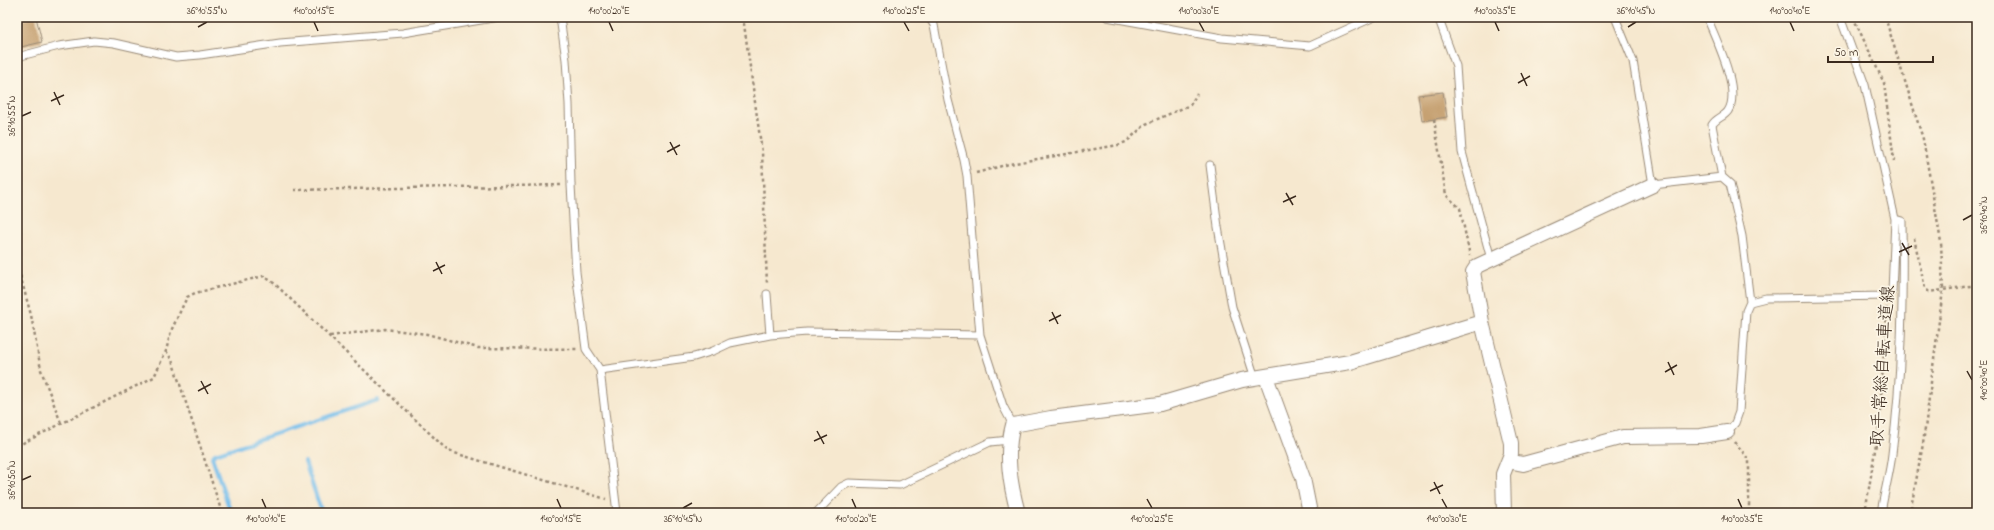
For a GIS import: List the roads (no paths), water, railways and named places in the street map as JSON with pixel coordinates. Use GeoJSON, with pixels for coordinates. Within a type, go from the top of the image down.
{"type":"FeatureCollection","features":[{"type":"Feature","properties":{"kind":"street"},"geometry":{"type":"LineString","coordinates":[[1504,513],[1503,474],[1511,454],[1511,443],[1482,322],[1473,272],[1477,266],[1491,259],[1653,185]]}},
{"type":"Feature","properties":{"kind":"street"},"geometry":{"type":"LineString","coordinates":[[1018,513],[1009,465],[1009,440],[1013,425],[1051,418],[1160,404],[1220,385],[1350,362],[1482,322]]}},
{"type":"Feature","properties":{"kind":"street"},"geometry":{"type":"LineString","coordinates":[[1260,377],[1302,478],[1310,513]]}},
{"type":"Feature","properties":{"kind":"street"},"geometry":{"type":"LineString","coordinates":[[1508,461],[1523,464],[1623,437],[1701,436],[1727,432]]}},
{"type":"Feature","properties":{"kind":"lane"},"geometry":{"type":"LineString","coordinates":[[17,57],[59,46],[94,41],[114,43],[176,57],[200,55],[280,43],[403,33],[499,17]]}},
{"type":"Feature","properties":{"kind":"lane"},"geometry":{"type":"LineString","coordinates":[[560,17],[566,60],[569,104],[571,185],[576,272],[586,349],[600,370],[614,502],[617,513]]}},
{"type":"Feature","properties":{"kind":"lane"},"geometry":{"type":"LineString","coordinates":[[929,17],[934,25],[948,100],[967,176],[980,335],[1003,406],[1013,425]]}},
{"type":"Feature","properties":{"kind":"lane"},"geometry":{"type":"LineString","coordinates":[[1107,17],[1222,38],[1310,46],[1374,17]]}},
{"type":"Feature","properties":{"kind":"lane"},"geometry":{"type":"LineString","coordinates":[[1438,17],[1456,66],[1462,152],[1491,259]]}},
{"type":"Feature","properties":{"kind":"lane"},"geometry":{"type":"LineString","coordinates":[[1616,17],[1633,61],[1653,185],[1722,177]]}},
{"type":"Feature","properties":{"kind":"lane"},"geometry":{"type":"LineString","coordinates":[[1707,17],[1724,59],[1731,84],[1732,95],[1728,111],[1714,120],[1712,124],[1722,177],[1730,184],[1742,236],[1750,302],[1746,311],[1738,412],[1735,423],[1727,432]]}},
{"type":"Feature","properties":{"kind":"lane"},"geometry":{"type":"LineString","coordinates":[[1750,302],[1766,298],[1888,296],[1892,292],[1898,220],[1865,85],[1840,17]]}},
{"type":"Feature","properties":{"kind":"lane"},"geometry":{"type":"LineString","coordinates":[[1210,165],[1218,227],[1232,307],[1260,377]]}},
{"type":"Feature","properties":{"kind":"lane","name":"取手常総自転車道線"},"geometry":{"type":"LineString","coordinates":[[1880,513],[1892,455],[1900,370],[1903,301],[1898,220]]}},
{"type":"Feature","properties":{"kind":"lane"},"geometry":{"type":"LineString","coordinates":[[767,294],[770,335]]}},
{"type":"Feature","properties":{"kind":"lane"},"geometry":{"type":"LineString","coordinates":[[600,370],[694,357],[713,352],[730,343],[770,335],[807,332],[980,335]]}},
{"type":"Feature","properties":{"kind":"lane"},"geometry":{"type":"LineString","coordinates":[[816,513],[841,487],[849,483],[900,485],[990,442],[1009,440]]}},
{"type":"Feature","properties":{"kind":"waterway"},"geometry":{"type":"LineString","coordinates":[[231,513],[212,457],[215,454],[378,400]]}},
{"type":"Feature","properties":{"kind":"waterway"},"geometry":{"type":"LineString","coordinates":[[305,462],[322,513]]}}]}
